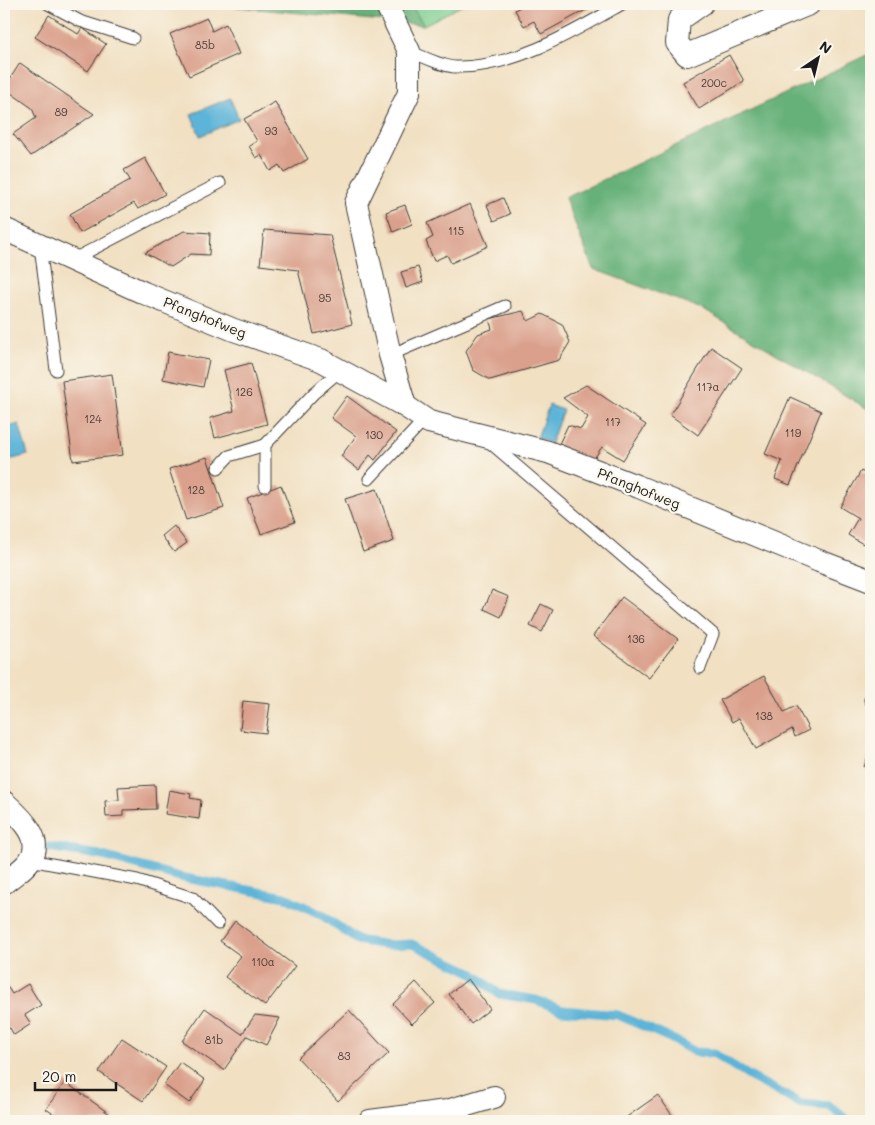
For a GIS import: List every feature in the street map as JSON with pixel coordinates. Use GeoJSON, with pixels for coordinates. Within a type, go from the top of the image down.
{"type":"FeatureCollection","features":[{"type":"Feature","properties":{"kind":"street"},"geometry":{"type":"LineString","coordinates":[[386,4],[409,52],[409,93],[356,203],[390,355],[405,406]]}},
{"type":"Feature","properties":{"kind":"street"},"geometry":{"type":"LineString","coordinates":[[702,4],[679,20],[677,43],[687,55],[808,4]]}},
{"type":"Feature","properties":{"kind":"street","name":"Pfanghofweg"},"geometry":{"type":"LineString","coordinates":[[4,229],[234,330],[321,360],[405,406],[429,422],[548,452],[871,581]]}},
{"type":"Feature","properties":{"kind":"street"},"geometry":{"type":"LineString","coordinates":[[4,802],[34,836],[34,850],[30,860],[4,883]]}},
{"type":"Feature","properties":{"kind":"street"},"geometry":{"type":"LineString","coordinates":[[370,1121],[447,1111],[494,1097]]}},
{"type":"Feature","properties":{"kind":"lane"},"geometry":{"type":"LineString","coordinates":[[48,4],[80,21],[134,38]]}},
{"type":"Feature","properties":{"kind":"lane"},"geometry":{"type":"LineString","coordinates":[[409,52],[454,67],[492,64],[559,40],[622,4]]}},
{"type":"Feature","properties":{"kind":"lane"},"geometry":{"type":"LineString","coordinates":[[72,260],[220,183]]}},
{"type":"Feature","properties":{"kind":"lane"},"geometry":{"type":"LineString","coordinates":[[40,246],[56,370]]}},
{"type":"Feature","properties":{"kind":"lane"},"geometry":{"type":"LineString","coordinates":[[390,355],[505,306]]}},
{"type":"Feature","properties":{"kind":"lane"},"geometry":{"type":"LineString","coordinates":[[218,468],[229,456],[265,445],[314,393],[341,370]]}},
{"type":"Feature","properties":{"kind":"lane"},"geometry":{"type":"LineString","coordinates":[[369,478],[425,419]]}},
{"type":"Feature","properties":{"kind":"lane"},"geometry":{"type":"LineString","coordinates":[[481,435],[713,634],[700,668]]}},
{"type":"Feature","properties":{"kind":"lane"},"geometry":{"type":"LineString","coordinates":[[265,445],[265,486]]}},
{"type":"Feature","properties":{"kind":"lane"},"geometry":{"type":"LineString","coordinates":[[30,860],[136,880],[193,898],[218,924]]}},
{"type":"Feature","properties":{"kind":"green space"},"geometry":{"type":"Polygon","coordinates":[[[410,4],[465,4],[424,25],[410,4]]]}},
{"type":"Feature","properties":{"kind":"green space"},"geometry":{"type":"Polygon","coordinates":[[[410,4],[424,25],[217,5],[410,4]]]}},
{"type":"Feature","properties":{"kind":"green space"},"geometry":{"type":"Polygon","coordinates":[[[871,53],[871,411],[702,309],[593,269],[565,198],[871,53]]]}},
{"type":"Feature","properties":{"kind":"water"},"geometry":{"type":"Polygon","coordinates":[[[230,98],[239,119],[200,136],[191,114],[230,98]]]}},
{"type":"Feature","properties":{"kind":"water"},"geometry":{"type":"Polygon","coordinates":[[[549,405],[563,410],[551,443],[537,438],[549,405]]]}},
{"type":"Feature","properties":{"kind":"water"},"geometry":{"type":"Polygon","coordinates":[[[19,424],[28,455],[9,460],[4,442],[4,428],[19,424]]]}},
{"type":"Feature","properties":{"kind":"building"},"geometry":{"type":"Polygon","coordinates":[[[525,4],[597,4],[541,34],[534,21],[524,26],[515,10],[525,4]]]}},
{"type":"Feature","properties":{"kind":"building"},"geometry":{"type":"Polygon","coordinates":[[[49,15],[78,34],[82,28],[106,44],[88,71],[35,37],[49,15]]]}},
{"type":"Feature","properties":{"kind":"building"},"geometry":{"type":"Polygon","coordinates":[[[207,18],[212,31],[226,24],[239,54],[189,76],[170,34],[207,18]]]}},
{"type":"Feature","properties":{"kind":"building"},"geometry":{"type":"Polygon","coordinates":[[[729,55],[744,81],[699,109],[683,82],[729,55]]]}},
{"type":"Feature","properties":{"kind":"building"},"geometry":{"type":"Polygon","coordinates":[[[20,63],[94,114],[31,156],[13,134],[36,118],[32,108],[4,88],[20,63]]]}},
{"type":"Feature","properties":{"kind":"building"},"geometry":{"type":"Polygon","coordinates":[[[275,102],[308,159],[284,173],[279,165],[270,171],[261,155],[256,158],[249,146],[257,141],[244,119],[275,102]]]}},
{"type":"Feature","properties":{"kind":"building"},"geometry":{"type":"Polygon","coordinates":[[[145,158],[165,194],[138,209],[134,203],[80,233],[70,214],[130,180],[124,170],[145,158]]]}},
{"type":"Feature","properties":{"kind":"building"},"geometry":{"type":"Polygon","coordinates":[[[503,198],[510,214],[494,221],[487,205],[503,198]]]}},
{"type":"Feature","properties":{"kind":"building"},"geometry":{"type":"Polygon","coordinates":[[[470,204],[488,246],[451,263],[447,255],[434,261],[426,241],[433,237],[427,223],[470,204]]]}},
{"type":"Feature","properties":{"kind":"building"},"geometry":{"type":"Polygon","coordinates":[[[405,205],[412,224],[393,232],[386,212],[405,205]]]}},
{"type":"Feature","properties":{"kind":"building"},"geometry":{"type":"Polygon","coordinates":[[[264,230],[330,235],[352,324],[314,334],[298,270],[260,265],[264,230]]]}},
{"type":"Feature","properties":{"kind":"building"},"geometry":{"type":"Polygon","coordinates":[[[184,231],[210,233],[209,255],[191,254],[171,267],[145,253],[184,231]]]}},
{"type":"Feature","properties":{"kind":"building"},"geometry":{"type":"Polygon","coordinates":[[[418,267],[423,282],[406,288],[401,272],[418,267]]]}},
{"type":"Feature","properties":{"kind":"building"},"geometry":{"type":"Polygon","coordinates":[[[523,311],[528,321],[542,314],[562,324],[570,342],[559,360],[490,380],[473,370],[466,351],[478,334],[492,329],[489,319],[523,311]]]}},
{"type":"Feature","properties":{"kind":"building"},"geometry":{"type":"Polygon","coordinates":[[[711,347],[742,368],[698,435],[670,415],[711,347]]]}},
{"type":"Feature","properties":{"kind":"building"},"geometry":{"type":"Polygon","coordinates":[[[168,352],[209,360],[203,387],[163,379],[168,352]]]}},
{"type":"Feature","properties":{"kind":"building"},"geometry":{"type":"Polygon","coordinates":[[[251,363],[267,424],[215,438],[210,418],[234,411],[224,370],[251,363]]]}},
{"type":"Feature","properties":{"kind":"building"},"geometry":{"type":"Polygon","coordinates":[[[112,374],[123,455],[73,461],[62,381],[112,374]]]}},
{"type":"Feature","properties":{"kind":"building"},"geometry":{"type":"Polygon","coordinates":[[[586,385],[646,425],[623,460],[602,447],[593,460],[557,448],[568,425],[581,429],[588,417],[563,398],[586,385]]]}},
{"type":"Feature","properties":{"kind":"building"},"geometry":{"type":"Polygon","coordinates":[[[347,396],[396,432],[375,460],[370,455],[359,470],[341,456],[356,436],[331,418],[347,396]]]}},
{"type":"Feature","properties":{"kind":"building"},"geometry":{"type":"Polygon","coordinates":[[[790,397],[821,411],[790,485],[775,479],[782,461],[765,454],[790,397]]]}},
{"type":"Feature","properties":{"kind":"building"},"geometry":{"type":"Polygon","coordinates":[[[207,457],[224,508],[186,520],[169,469],[207,457]]]}},
{"type":"Feature","properties":{"kind":"building"},"geometry":{"type":"Polygon","coordinates":[[[861,471],[871,477],[871,531],[863,544],[848,535],[858,518],[840,507],[861,471]]]}},
{"type":"Feature","properties":{"kind":"building"},"geometry":{"type":"Polygon","coordinates":[[[281,485],[295,522],[261,534],[247,498],[281,485]]]}},
{"type":"Feature","properties":{"kind":"building"},"geometry":{"type":"Polygon","coordinates":[[[377,489],[394,541],[363,552],[345,499],[377,489]]]}},
{"type":"Feature","properties":{"kind":"building"},"geometry":{"type":"Polygon","coordinates":[[[174,526],[187,543],[174,552],[162,536],[174,526]]]}},
{"type":"Feature","properties":{"kind":"building"},"geometry":{"type":"Polygon","coordinates":[[[492,590],[509,597],[501,617],[484,609],[492,590]]]}},
{"type":"Feature","properties":{"kind":"building"},"geometry":{"type":"Polygon","coordinates":[[[622,597],[678,639],[649,678],[593,636],[622,597]]]}},
{"type":"Feature","properties":{"kind":"building"},"geometry":{"type":"Polygon","coordinates":[[[541,604],[553,610],[542,632],[530,626],[541,604]]]}},
{"type":"Feature","properties":{"kind":"building"},"geometry":{"type":"Polygon","coordinates":[[[764,676],[784,712],[796,706],[809,730],[795,737],[792,729],[756,749],[739,718],[732,722],[720,700],[764,676]]]}},
{"type":"Feature","properties":{"kind":"building"},"geometry":{"type":"Polygon","coordinates":[[[243,701],[270,704],[266,733],[240,730],[243,701]]]}},
{"type":"Feature","properties":{"kind":"building"},"geometry":{"type":"Polygon","coordinates":[[[868,757],[871,758],[871,770],[864,767],[868,757]]]}},
{"type":"Feature","properties":{"kind":"building"},"geometry":{"type":"Polygon","coordinates":[[[155,785],[156,809],[123,810],[123,816],[106,817],[105,801],[119,800],[118,787],[155,785]]]}},
{"type":"Feature","properties":{"kind":"building"},"geometry":{"type":"Polygon","coordinates":[[[169,790],[191,794],[190,798],[201,800],[199,819],[165,814],[169,790]]]}},
{"type":"Feature","properties":{"kind":"building"},"geometry":{"type":"Polygon","coordinates":[[[235,921],[295,966],[265,1006],[225,977],[241,956],[220,941],[235,921]]]}},
{"type":"Feature","properties":{"kind":"building"},"geometry":{"type":"Polygon","coordinates":[[[468,979],[490,1009],[471,1024],[449,994],[468,979]]]}},
{"type":"Feature","properties":{"kind":"building"},"geometry":{"type":"Polygon","coordinates":[[[416,982],[435,1003],[412,1024],[393,1004],[416,982]]]}},
{"type":"Feature","properties":{"kind":"building"},"geometry":{"type":"Polygon","coordinates":[[[28,984],[41,1005],[25,1015],[31,1024],[14,1035],[10,1028],[4,1032],[4,988],[7,986],[12,994],[28,984]]]}},
{"type":"Feature","properties":{"kind":"building"},"geometry":{"type":"Polygon","coordinates":[[[205,1008],[242,1034],[255,1015],[280,1018],[266,1045],[247,1036],[224,1070],[182,1041],[205,1008]]]}},
{"type":"Feature","properties":{"kind":"building"},"geometry":{"type":"Polygon","coordinates":[[[349,1010],[389,1053],[338,1101],[298,1058],[349,1010]]]}},
{"type":"Feature","properties":{"kind":"building"},"geometry":{"type":"Polygon","coordinates":[[[122,1038],[166,1067],[143,1101],[99,1072],[122,1038]]]}},
{"type":"Feature","properties":{"kind":"building"},"geometry":{"type":"Polygon","coordinates":[[[180,1062],[205,1080],[189,1103],[164,1085],[180,1062]]]}},
{"type":"Feature","properties":{"kind":"building"},"geometry":{"type":"Polygon","coordinates":[[[65,1082],[114,1117],[110,1121],[51,1121],[55,1115],[46,1109],[65,1082]]]}},
{"type":"Feature","properties":{"kind":"building"},"geometry":{"type":"Polygon","coordinates":[[[658,1095],[676,1121],[621,1121],[658,1095]]]}},
{"type":"Feature","properties":{"kind":"waterway"},"geometry":{"type":"LineString","coordinates":[[49,847],[99,855],[180,877],[285,897],[322,915],[357,940],[388,945],[412,944],[471,972],[499,994],[536,1000],[562,1010],[618,1015],[672,1039],[695,1052],[713,1053],[749,1076],[801,1104],[829,1106],[849,1121]]}}]}
